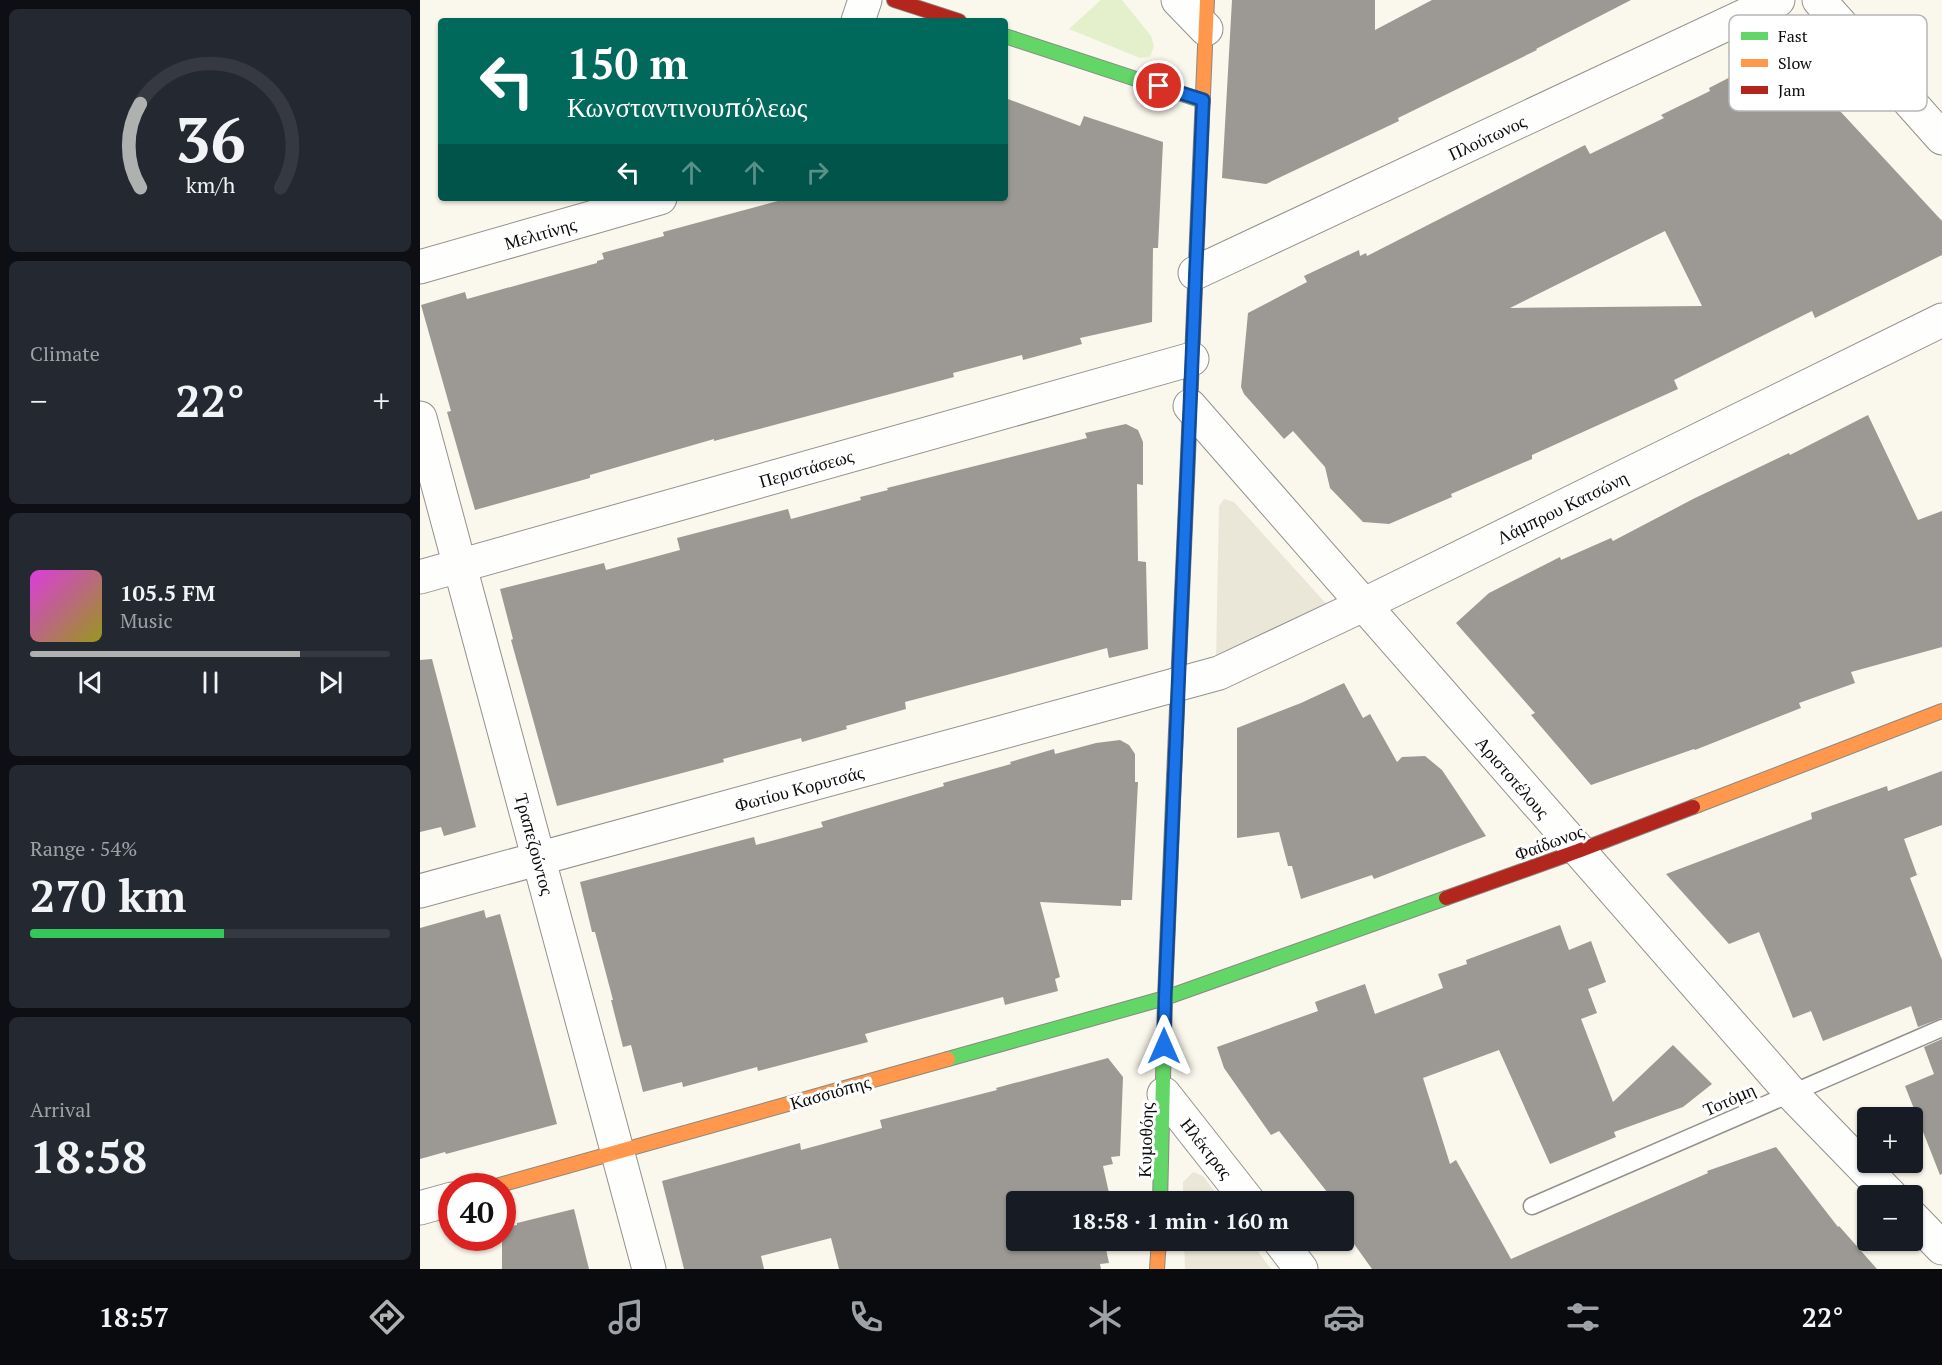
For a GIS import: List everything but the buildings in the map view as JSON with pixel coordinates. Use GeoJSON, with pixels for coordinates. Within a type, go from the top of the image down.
{"type":"FeatureCollection","features":[{"type":"Feature","properties":{"kind":"street"},"geometry":{"type":"LineString","coordinates":[[859,18],[865,0]]}},
{"type":"Feature","properties":{"kind":"street"},"geometry":{"type":"LineString","coordinates":[[894,0],[950,18]]}},
{"type":"Feature","properties":{"kind":"street"},"geometry":{"type":"LineString","coordinates":[[1178,0],[1206,14]]}},
{"type":"Feature","properties":{"kind":"street","name":"Πλούτωνος"},"geometry":{"type":"LineString","coordinates":[[1746,15],[1778,0]]}},
{"type":"Feature","properties":{"kind":"street"},"geometry":{"type":"LineString","coordinates":[[1819,0],[1832,15]]}},
{"type":"Feature","properties":{"kind":"street","name":"Κυμοθόης"},"geometry":{"type":"LineString","coordinates":[[1160,1191],[1165,998],[1206,14]]}},
{"type":"Feature","properties":{"kind":"street","name":"Πλούτωνος"},"geometry":{"type":"LineString","coordinates":[[1195,273],[1729,23]]}},
{"type":"Feature","properties":{"kind":"street"},"geometry":{"type":"LineString","coordinates":[[1008,37],[1203,100]]}},
{"type":"Feature","properties":{"kind":"street"},"geometry":{"type":"LineString","coordinates":[[1918,111],[1942,138]]}},
{"type":"Feature","properties":{"kind":"street","name":"Μελιτίνης"},"geometry":{"type":"LineString","coordinates":[[420,267],[650,201]]}},
{"type":"Feature","properties":{"kind":"street","name":"Λάμπρου Κατσώνη"},"geometry":{"type":"LineString","coordinates":[[1178,685],[1219,673],[1363,605],[1942,320]]}},
{"type":"Feature","properties":{"kind":"street","name":"Περιστάσεως"},"geometry":{"type":"LineString","coordinates":[[420,577],[1192,359]]}},
{"type":"Feature","properties":{"kind":"street","name":"Αριστοτέλους"},"geometry":{"type":"LineString","coordinates":[[1190,406],[1791,1093],[1880,1185]]}},
{"type":"Feature","properties":{"kind":"street","name":"Τραπεζούντος"},"geometry":{"type":"LineString","coordinates":[[420,418],[649,1269]]}},
{"type":"Feature","properties":{"kind":"street","name":"Φωτίου Κορυτσάς"},"geometry":{"type":"LineString","coordinates":[[420,891],[1178,685]]}},
{"type":"Feature","properties":{"kind":"street","name":"Φαίδωνος"},"geometry":{"type":"LineString","coordinates":[[1165,998],[1578,851],[1942,711]]}},
{"type":"Feature","properties":{"kind":"street","name":"Κασσιόπης"},"geometry":{"type":"LineString","coordinates":[[516,1180],[1165,998]]}},
{"type":"Feature","properties":{"kind":"street","name":"Ηλέκτρας"},"geometry":{"type":"LineString","coordinates":[[1164,1094],[1240,1191]]}},
{"type":"Feature","properties":{"kind":"street"},"geometry":{"type":"LineString","coordinates":[[420,1208],[438,1203]]}},
{"type":"Feature","properties":{"kind":"street"},"geometry":{"type":"LineString","coordinates":[[1923,1228],[1942,1248]]}},
{"type":"Feature","properties":{"kind":"street"},"geometry":{"type":"LineString","coordinates":[[1157,1269],[1158,1251]]}},
{"type":"Feature","properties":{"kind":"street"},"geometry":{"type":"LineString","coordinates":[[1288,1251],[1302,1269]]}},
{"type":"Feature","properties":{"kind":"lane","name":"Τοτόμη"},"geometry":{"type":"LineString","coordinates":[[1532,1206],[1942,1028]]}},
{"type":"Feature","properties":{"kind":"green space"},"geometry":{"type":"Polygon","coordinates":[[[1101,0],[1122,0],[1151,36],[1154,46],[1150,57],[1140,58],[1069,29],[1101,0]]]}},
{"type":"Feature","properties":{"kind":"shaded area"},"geometry":{"type":"Polygon","coordinates":[[[1224,499],[1234,502],[1331,609],[1216,660],[1219,506],[1224,499]]]}},
{"type":"Feature","properties":{"kind":"shaded area"},"geometry":{"type":"Polygon","coordinates":[[[1193,1172],[1203,1176],[1214,1191],[1183,1191],[1183,1182],[1193,1172]]]}},
{"type":"Feature","properties":{"kind":"shaded area"},"geometry":{"type":"Polygon","coordinates":[[[1184,1251],[1258,1251],[1271,1269],[1185,1269],[1184,1251]]]}},
{"type":"Feature","properties":{"kind":"traffic: fast"},"geometry":{"type":"LineString","coordinates":[[1008,37],[1203,101]]}},
{"type":"Feature","properties":{"kind":"traffic: fast"},"geometry":{"type":"LineString","coordinates":[[1187,480],[1200,165]]}},
{"type":"Feature","properties":{"kind":"traffic: fast"},"geometry":{"type":"LineString","coordinates":[[1160,1191],[1174,777]]}},
{"type":"Feature","properties":{"kind":"traffic: fast"},"geometry":{"type":"LineString","coordinates":[[948,1059],[1165,998],[1446,898]]}},
{"type":"Feature","properties":{"kind":"traffic: slow"},"geometry":{"type":"LineString","coordinates":[[1200,165],[1207,0]]}},
{"type":"Feature","properties":{"kind":"traffic: slow"},"geometry":{"type":"LineString","coordinates":[[1174,777],[1187,480]]}},
{"type":"Feature","properties":{"kind":"traffic: slow"},"geometry":{"type":"LineString","coordinates":[[1693,807],[1942,711]]}},
{"type":"Feature","properties":{"kind":"traffic: slow"},"geometry":{"type":"LineString","coordinates":[[516,1180],[948,1059]]}},
{"type":"Feature","properties":{"kind":"traffic: slow"},"geometry":{"type":"LineString","coordinates":[[1157,1269],[1158,1251]]}},
{"type":"Feature","properties":{"kind":"traffic: jam"},"geometry":{"type":"LineString","coordinates":[[894,0],[950,18]]}},
{"type":"Feature","properties":{"kind":"traffic: jam"},"geometry":{"type":"LineString","coordinates":[[1446,898],[1693,807]]}},
{"type":"Feature","properties":{"kind":"route"},"geometry":{"type":"LineString","coordinates":[[1159,86],[1203,100],[1164,1046]]}}]}
